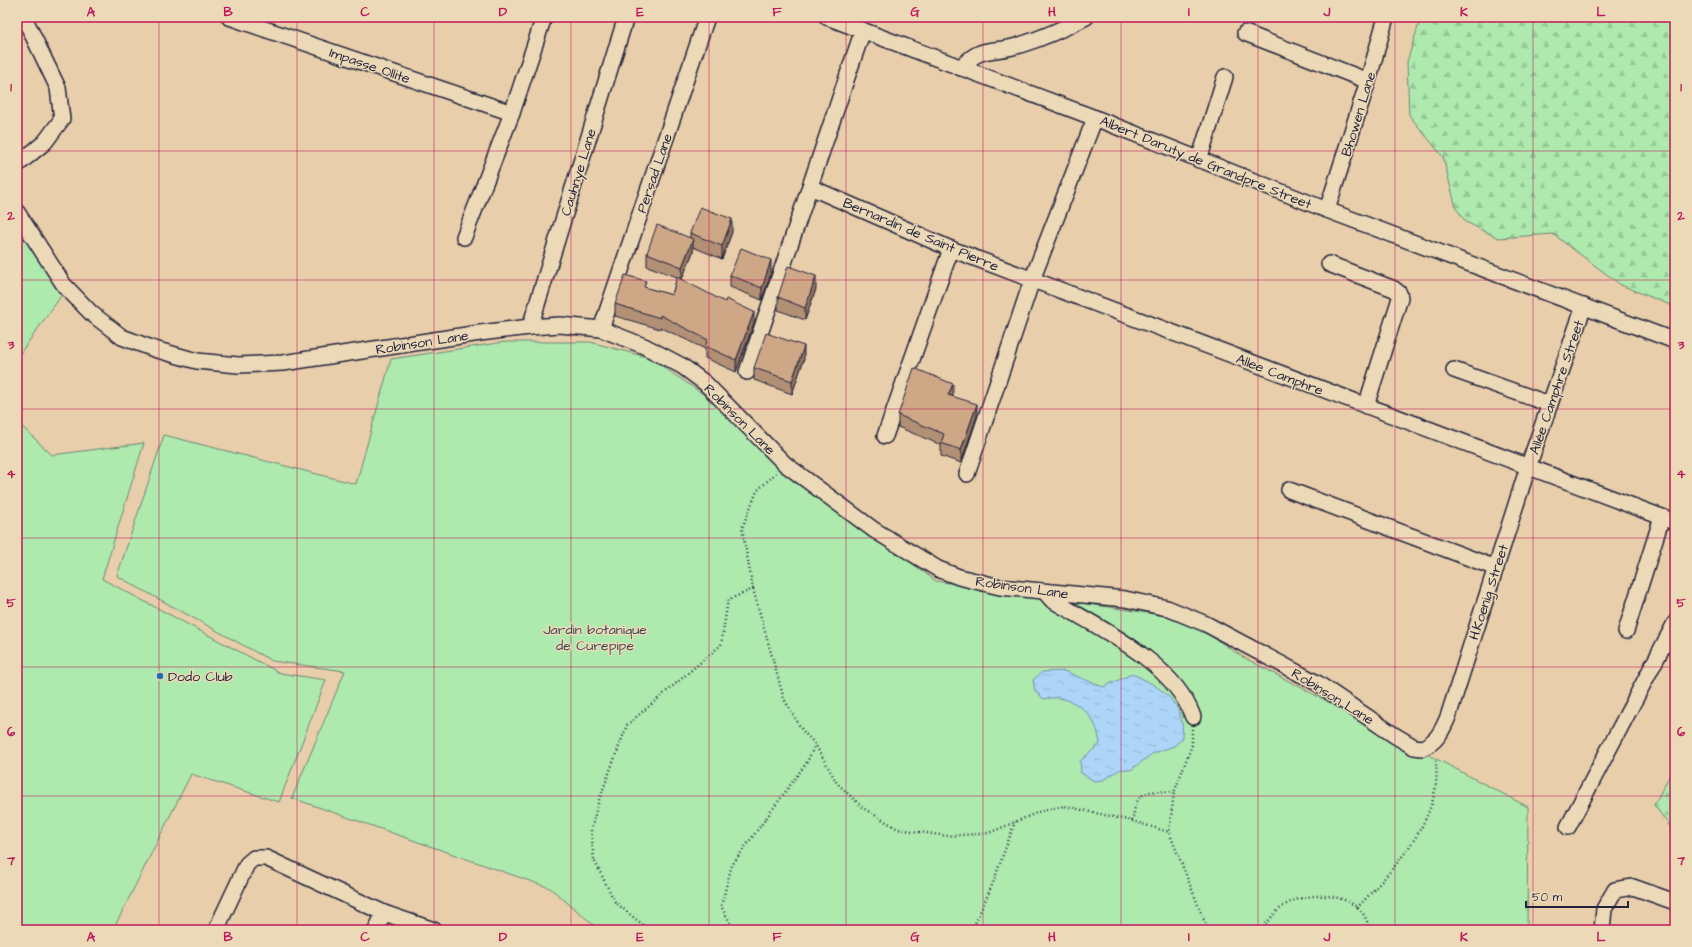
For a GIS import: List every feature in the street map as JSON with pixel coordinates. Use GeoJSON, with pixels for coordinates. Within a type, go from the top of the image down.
{"type":"FeatureCollection","features":[{"type":"Feature","properties":{"kind":"street"},"geometry":{"type":"LineString","coordinates":[[17,165],[45,142],[62,119],[58,88],[24,17]]}},
{"type":"Feature","properties":{"kind":"street","name":"Impasse Ollite"},"geometry":{"type":"LineString","coordinates":[[229,17],[512,113]]}},
{"type":"Feature","properties":{"kind":"street"},"geometry":{"type":"LineString","coordinates":[[464,237],[512,113],[544,17]]}},
{"type":"Feature","properties":{"kind":"street","name":"Cauhnye Lane"},"geometry":{"type":"LineString","coordinates":[[530,327],[626,17]]}},
{"type":"Feature","properties":{"kind":"street","name":"Persad Lane"},"geometry":{"type":"LineString","coordinates":[[601,329],[707,17]]}},
{"type":"Feature","properties":{"kind":"street","name":"Albert Daruty de Grandpre Street"},"geometry":{"type":"LineString","coordinates":[[830,17],[1095,118],[1327,210],[1675,341]]}},
{"type":"Feature","properties":{"kind":"street"},"geometry":{"type":"LineString","coordinates":[[962,68],[970,58],[977,54],[1018,46],[1067,27],[1086,17]]}},
{"type":"Feature","properties":{"kind":"street","name":"Bhowen Lane"},"geometry":{"type":"LineString","coordinates":[[1327,210],[1368,81],[1386,17]]}},
{"type":"Feature","properties":{"kind":"street"},"geometry":{"type":"LineString","coordinates":[[747,372],[863,30]]}},
{"type":"Feature","properties":{"kind":"street"},"geometry":{"type":"LineString","coordinates":[[1245,33],[1368,81]]}},
{"type":"Feature","properties":{"kind":"street"},"geometry":{"type":"LineString","coordinates":[[1199,160],[1225,77]]}},
{"type":"Feature","properties":{"kind":"street"},"geometry":{"type":"LineString","coordinates":[[967,474],[1032,280],[1095,118]]}},
{"type":"Feature","properties":{"kind":"street","name":"Bernardin de Saint Pierre"},"geometry":{"type":"LineString","coordinates":[[810,187],[951,249],[1032,280]]}},
{"type":"Feature","properties":{"kind":"street","name":"Robinson Lane"},"geometry":{"type":"LineString","coordinates":[[17,212],[64,286],[91,313],[122,337],[154,349],[197,361],[238,365],[283,363],[480,333],[530,327],[560,325],[601,329],[644,346],[682,366],[705,384],[785,464],[874,530],[938,569],[959,577],[1000,587],[1125,599],[1166,608],[1212,627],[1317,683],[1394,736],[1414,747],[1422,748],[1430,745]]}},
{"type":"Feature","properties":{"kind":"street"},"geometry":{"type":"LineString","coordinates":[[885,436],[951,249]]}},
{"type":"Feature","properties":{"kind":"street"},"geometry":{"type":"LineString","coordinates":[[1329,264],[1394,289],[1399,293],[1400,298],[1366,406]]}},
{"type":"Feature","properties":{"kind":"street","name":"Allee Camphre"},"geometry":{"type":"LineString","coordinates":[[1032,280],[1669,520]]}},
{"type":"Feature","properties":{"kind":"street","name":"Allée Camphre Street"},"geometry":{"type":"LineString","coordinates":[[1528,467],[1584,306]]}},
{"type":"Feature","properties":{"kind":"street"},"geometry":{"type":"LineString","coordinates":[[1454,370],[1549,404]]}},
{"type":"Feature","properties":{"kind":"street","name":"H.Koenig Street"},"geometry":{"type":"LineString","coordinates":[[1430,745],[1436,740],[1448,717],[1528,467]]}},
{"type":"Feature","properties":{"kind":"street"},"geometry":{"type":"LineString","coordinates":[[1289,490],[1496,568]]}},
{"type":"Feature","properties":{"kind":"street"},"geometry":{"type":"LineString","coordinates":[[1626,631],[1669,520]]}},
{"type":"Feature","properties":{"kind":"street"},"geometry":{"type":"LineString","coordinates":[[1045,592],[1052,600],[1132,649],[1163,672],[1178,688],[1188,703],[1193,716]]}},
{"type":"Feature","properties":{"kind":"street"},"geometry":{"type":"LineString","coordinates":[[1568,827],[1675,623]]}},
{"type":"Feature","properties":{"kind":"street"},"geometry":{"type":"LineString","coordinates":[[216,930],[246,864],[254,858],[266,858],[384,912],[434,930]]}},
{"type":"Feature","properties":{"kind":"street"},"geometry":{"type":"LineString","coordinates":[[1602,930],[1604,909],[1615,890],[1633,887],[1675,902]]}},
{"type":"Feature","properties":{"kind":"street"},"geometry":{"type":"LineString","coordinates":[[376,930],[384,912]]}},
{"type":"Feature","properties":{"kind":"path"},"geometry":{"type":"LineString","coordinates":[[785,464],[756,491],[742,528],[753,589],[784,699],[802,730],[815,744],[837,783],[863,808],[898,829],[948,836],[989,834],[1041,811],[1064,806],[1132,821],[1169,832]]}},
{"type":"Feature","properties":{"kind":"path"},"geometry":{"type":"LineString","coordinates":[[649,930],[615,902],[594,860],[591,830],[599,800],[627,725],[721,645],[728,600],[753,589]]}},
{"type":"Feature","properties":{"kind":"path"},"geometry":{"type":"LineString","coordinates":[[1193,716],[1192,745],[1174,793],[1169,832],[1208,930]]}},
{"type":"Feature","properties":{"kind":"path"},"geometry":{"type":"LineString","coordinates":[[734,930],[721,906],[732,865],[807,762],[815,744]]}},
{"type":"Feature","properties":{"kind":"path"},"geometry":{"type":"LineString","coordinates":[[1357,908],[1402,856],[1424,822],[1433,801],[1436,787],[1437,770],[1430,745]]}},
{"type":"Feature","properties":{"kind":"path"},"geometry":{"type":"LineString","coordinates":[[1132,821],[1137,802],[1143,796],[1154,791],[1174,793]]}},
{"type":"Feature","properties":{"kind":"path"},"geometry":{"type":"LineString","coordinates":[[972,930],[993,883],[1016,822]]}},
{"type":"Feature","properties":{"kind":"path"},"geometry":{"type":"LineString","coordinates":[[1261,930],[1274,913],[1292,901],[1310,896],[1330,896],[1346,899],[1357,908],[1364,917],[1369,930]]}},
{"type":"Feature","properties":{"kind":"green space"},"geometry":{"type":"Polygon","coordinates":[[[1421,17],[1675,17],[1675,307],[1621,285],[1553,234],[1498,238],[1466,222],[1456,208],[1443,157],[1409,115],[1407,62],[1421,17]]]}},
{"type":"Feature","properties":{"kind":"green space"},"geometry":{"type":"Polygon","coordinates":[[[17,223],[61,296],[17,358],[17,223]]]}},
{"type":"Feature","properties":{"kind":"green space","name":"Jardin botanique de Curepipe"},"geometry":{"type":"Polygon","coordinates":[[[505,342],[590,342],[650,358],[703,394],[791,475],[936,581],[1161,615],[1202,630],[1243,657],[1528,807],[1527,930],[600,930],[550,888],[292,798],[345,671],[272,661],[117,576],[164,435],[356,484],[391,359],[505,342]]]}},
{"type":"Feature","properties":{"kind":"green space","name":"Dodo Club"},"geometry":{"type":"Polygon","coordinates":[[[17,422],[52,455],[144,443],[102,579],[280,673],[326,680],[279,802],[191,774],[113,930],[17,930],[17,422]]]}},
{"type":"Feature","properties":{"kind":"green space"},"geometry":{"type":"Polygon","coordinates":[[[1675,765],[1675,833],[1654,805],[1675,765]]]}},
{"type":"Feature","properties":{"kind":"water"},"geometry":{"type":"Polygon","coordinates":[[[1064,671],[1103,687],[1132,674],[1148,682],[1164,692],[1176,706],[1182,723],[1182,739],[1174,746],[1152,754],[1131,770],[1121,769],[1103,780],[1094,781],[1081,773],[1080,761],[1100,744],[1097,730],[1091,718],[1074,703],[1060,698],[1044,699],[1035,691],[1033,680],[1042,672],[1064,671]]]}},
{"type":"Feature","properties":{"kind":"building"},"geometry":{"type":"Polygon","coordinates":[[[700,207],[732,219],[722,246],[690,233],[700,207]]]}},
{"type":"Feature","properties":{"kind":"building"},"geometry":{"type":"Polygon","coordinates":[[[657,225],[693,239],[682,267],[647,253],[657,225]]]}},
{"type":"Feature","properties":{"kind":"building"},"geometry":{"type":"Polygon","coordinates":[[[741,248],[771,260],[762,288],[730,275],[741,248]]]}},
{"type":"Feature","properties":{"kind":"building"},"geometry":{"type":"Polygon","coordinates":[[[788,266],[816,276],[805,308],[778,297],[788,266]]]}},
{"type":"Feature","properties":{"kind":"building"},"geometry":{"type":"Polygon","coordinates":[[[625,275],[646,281],[644,287],[672,295],[677,277],[725,302],[726,299],[754,312],[736,360],[705,346],[708,340],[660,315],[660,318],[615,304],[625,275]]]}},
{"type":"Feature","properties":{"kind":"building"},"geometry":{"type":"Polygon","coordinates":[[[766,333],[804,346],[792,381],[754,368],[766,333]]]}},
{"type":"Feature","properties":{"kind":"building"},"geometry":{"type":"Polygon","coordinates":[[[914,368],[953,384],[948,395],[977,404],[961,450],[941,443],[944,434],[898,415],[914,368]]]}},
{"type":"Feature","properties":{"kind":"place","name":"Dodo Club"},"geometry":{"type":"Point","coordinates":[160,676]}}]}
